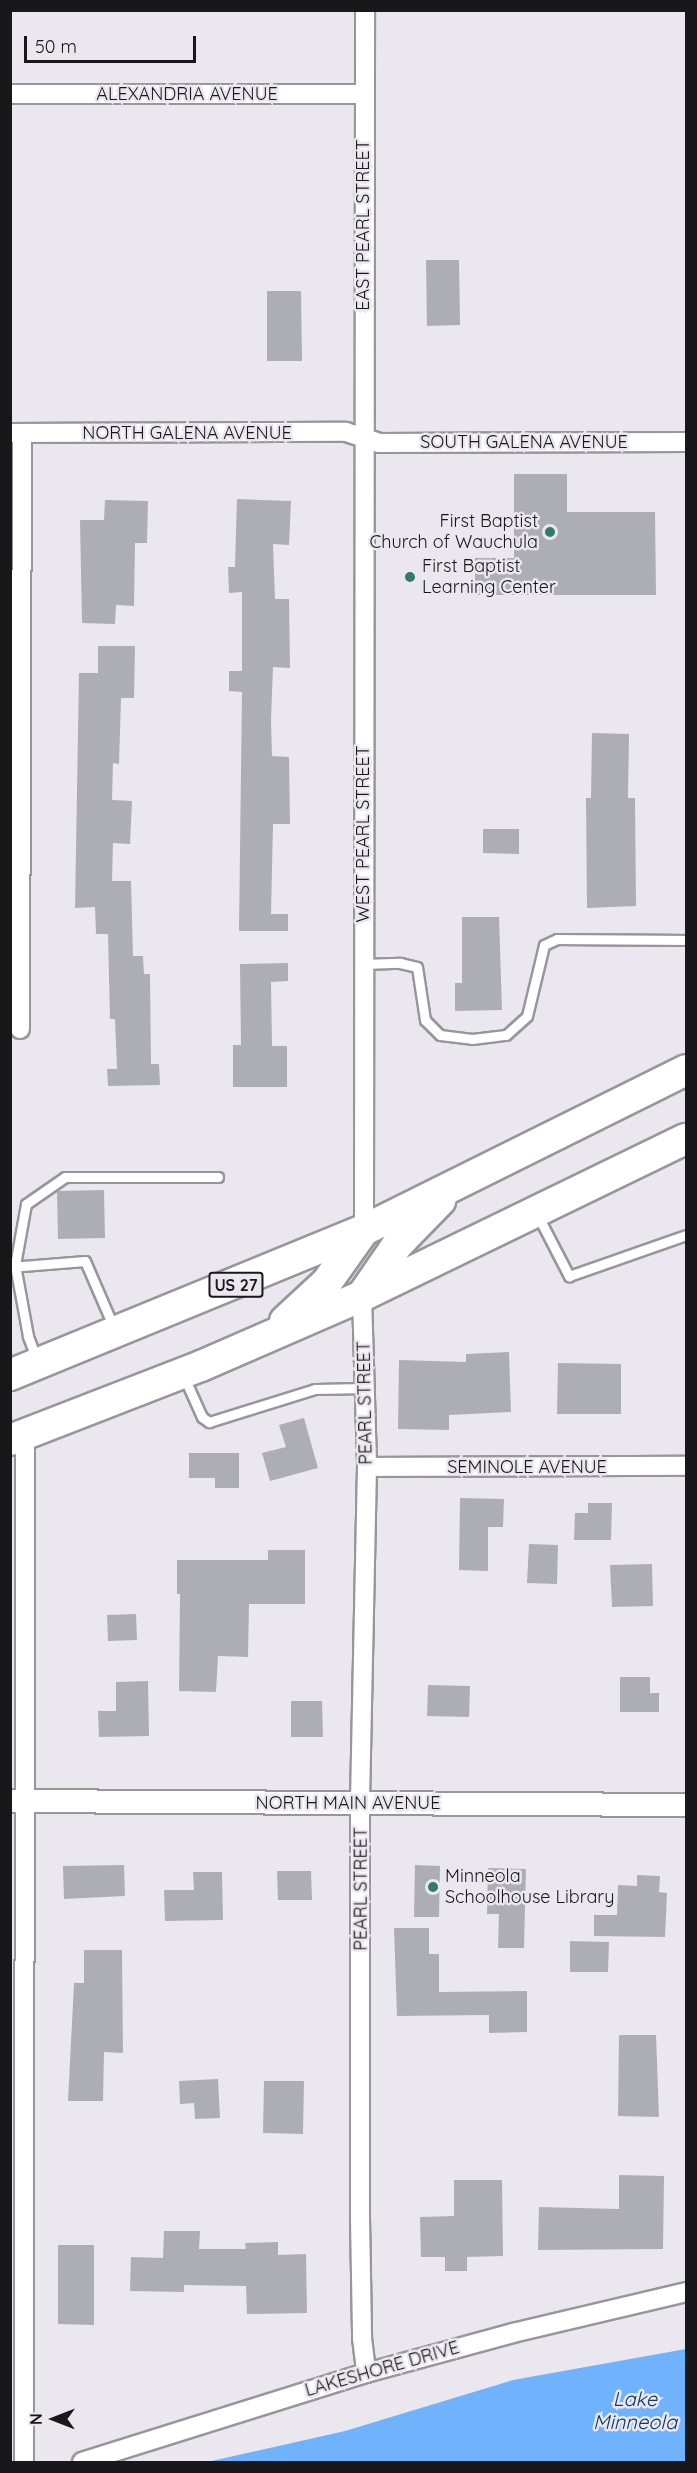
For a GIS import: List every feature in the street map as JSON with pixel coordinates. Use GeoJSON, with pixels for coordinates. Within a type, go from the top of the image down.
{"type":"FeatureCollection","features":[{"type":"Feature","properties":{"kind":"highway","name":"US 27"},"geometry":{"type":"LineString","coordinates":[[10,1375],[116,1334],[364,1230],[687,1070]]}},
{"type":"Feature","properties":{"kind":"highway"},"geometry":{"type":"LineString","coordinates":[[18,1437],[268,1338],[362,1296],[687,1139]]}},
{"type":"Feature","properties":{"kind":"highway"},"geometry":{"type":"LineString","coordinates":[[362,1296],[397,1245],[457,1184]]}},
{"type":"Feature","properties":{"kind":"highway"},"geometry":{"type":"LineString","coordinates":[[268,1338],[327,1282],[364,1230]]}},
{"type":"Feature","properties":{"kind":"street","name":"EAST PEARL STREET"},"geometry":{"type":"LineString","coordinates":[[362,439],[364,10]]}},
{"type":"Feature","properties":{"kind":"street","name":"ALEXANDRIA AVENUE"},"geometry":{"type":"LineString","coordinates":[[10,94],[364,94]]}},
{"type":"Feature","properties":{"kind":"street","name":"NORTH GALENA AVENUE"},"geometry":{"type":"LineString","coordinates":[[16,433],[346,432],[362,439]]}},
{"type":"Feature","properties":{"kind":"street"},"geometry":{"type":"LineString","coordinates":[[16,433],[20,1029]]}},
{"type":"Feature","properties":{"kind":"street","name":"SOUTH GALENA AVENUE"},"geometry":{"type":"LineString","coordinates":[[362,439],[379,443],[687,442]]}},
{"type":"Feature","properties":{"kind":"street","name":"WEST PEARL STREET"},"geometry":{"type":"LineString","coordinates":[[362,439],[364,1230]]}},
{"type":"Feature","properties":{"kind":"street","name":"PEARL STREET"},"geometry":{"type":"LineString","coordinates":[[362,1296],[367,1467],[360,1804],[360,2218],[362,2338],[366,2373]]}},
{"type":"Feature","properties":{"kind":"street"},"geometry":{"type":"LineString","coordinates":[[18,1437],[17,1801],[24,2463]]}},
{"type":"Feature","properties":{"kind":"street","name":"SEMINOLE AVENUE"},"geometry":{"type":"LineString","coordinates":[[367,1467],[687,1466]]}},
{"type":"Feature","properties":{"kind":"street","name":"NORTH MAIN AVENUE"},"geometry":{"type":"LineString","coordinates":[[17,1801],[687,1805]]}},
{"type":"Feature","properties":{"kind":"street","name":"LAKESHORE DRIVE"},"geometry":{"type":"LineString","coordinates":[[82,2463],[366,2373],[513,2333],[687,2292]]}},
{"type":"Feature","properties":{"kind":"lane"},"geometry":{"type":"LineString","coordinates":[[363,964],[400,963],[417,967],[425,1020],[440,1035],[472,1039],[506,1035],[527,1016],[544,945],[550,942],[687,940]]}},
{"type":"Feature","properties":{"kind":"lane"},"geometry":{"type":"LineString","coordinates":[[39,1365],[28,1335],[13,1266],[26,1204],[65,1177],[218,1177]]}},
{"type":"Feature","properties":{"kind":"lane"},"geometry":{"type":"LineString","coordinates":[[536,1211],[569,1276],[687,1235]]}},
{"type":"Feature","properties":{"kind":"lane"},"geometry":{"type":"LineString","coordinates":[[13,1266],[85,1261],[116,1334]]}},
{"type":"Feature","properties":{"kind":"lane"},"geometry":{"type":"LineString","coordinates":[[182,1373],[202,1417],[209,1422],[315,1389],[365,1388]]}},
{"type":"Feature","properties":{"kind":"water","name":"Lake Minneola"},"geometry":{"type":"Polygon","coordinates":[[[686,2349],[686,2462],[207,2462],[345,2431],[513,2380],[686,2349]]]}},
{"type":"Feature","properties":{"kind":"building"},"geometry":{"type":"Polygon","coordinates":[[[426,260],[459,260],[460,325],[427,326],[426,260]]]}},
{"type":"Feature","properties":{"kind":"building"},"geometry":{"type":"Polygon","coordinates":[[[267,291],[301,291],[302,361],[267,361],[267,291]]]}},
{"type":"Feature","properties":{"kind":"building"},"geometry":{"type":"Polygon","coordinates":[[[514,474],[567,474],[567,512],[655,512],[656,595],[475,595],[475,558],[514,558],[514,474]]]}},
{"type":"Feature","properties":{"kind":"building"},"geometry":{"type":"Polygon","coordinates":[[[237,499],[291,501],[289,545],[273,544],[275,599],[289,599],[290,668],[273,667],[271,720],[272,756],[289,757],[290,824],[273,824],[271,914],[288,914],[288,931],[239,931],[242,692],[229,691],[229,671],[242,671],[242,592],[229,593],[228,567],[235,567],[237,499]]]}},
{"type":"Feature","properties":{"kind":"building"},"geometry":{"type":"Polygon","coordinates":[[[105,500],[148,501],[147,543],[135,543],[134,606],[116,605],[115,624],[82,623],[80,520],[104,520],[105,500]]]}},
{"type":"Feature","properties":{"kind":"building"},"geometry":{"type":"Polygon","coordinates":[[[98,646],[135,646],[134,698],[121,698],[119,764],[113,763],[112,800],[132,801],[130,844],[113,843],[112,881],[131,881],[133,956],[143,956],[144,974],[150,974],[151,1064],[159,1064],[160,1085],[108,1086],[107,1069],[117,1069],[115,1019],[110,1019],[108,934],[96,934],[95,907],[75,908],[79,673],[98,673],[98,646]]]}},
{"type":"Feature","properties":{"kind":"building"},"geometry":{"type":"Polygon","coordinates":[[[592,733],[629,734],[628,798],[635,798],[636,906],[587,908],[586,798],[591,798],[592,733]]]}},
{"type":"Feature","properties":{"kind":"building"},"geometry":{"type":"Polygon","coordinates":[[[483,829],[519,829],[519,854],[483,853],[483,829]]]}},
{"type":"Feature","properties":{"kind":"building"},"geometry":{"type":"Polygon","coordinates":[[[462,917],[499,917],[502,1010],[455,1011],[455,983],[462,983],[462,917]]]}},
{"type":"Feature","properties":{"kind":"building"},"geometry":{"type":"Polygon","coordinates":[[[288,963],[288,981],[271,982],[272,1046],[287,1046],[287,1087],[233,1087],[233,1045],[241,1045],[240,964],[288,963]]]}},
{"type":"Feature","properties":{"kind":"building"},"geometry":{"type":"Polygon","coordinates":[[[104,1190],[105,1238],[58,1239],[57,1191],[104,1190]]]}},
{"type":"Feature","properties":{"kind":"building"},"geometry":{"type":"Polygon","coordinates":[[[509,1352],[511,1412],[449,1415],[449,1430],[398,1429],[399,1360],[466,1362],[466,1354],[509,1352]]]}},
{"type":"Feature","properties":{"kind":"building"},"geometry":{"type":"Polygon","coordinates":[[[558,1363],[621,1364],[621,1414],[557,1414],[558,1363]]]}},
{"type":"Feature","properties":{"kind":"building"},"geometry":{"type":"Polygon","coordinates":[[[304,1418],[318,1468],[270,1481],[262,1453],[286,1447],[279,1425],[304,1418]]]}},
{"type":"Feature","properties":{"kind":"building"},"geometry":{"type":"Polygon","coordinates":[[[189,1453],[239,1453],[239,1488],[215,1488],[215,1478],[189,1478],[189,1453]]]}},
{"type":"Feature","properties":{"kind":"building"},"geometry":{"type":"Polygon","coordinates":[[[460,1498],[504,1499],[503,1527],[488,1527],[488,1571],[459,1570],[460,1498]]]}},
{"type":"Feature","properties":{"kind":"building"},"geometry":{"type":"Polygon","coordinates":[[[588,1503],[612,1503],[611,1540],[574,1540],[575,1513],[588,1513],[588,1503]]]}},
{"type":"Feature","properties":{"kind":"building"},"geometry":{"type":"Polygon","coordinates":[[[529,1544],[558,1545],[557,1584],[527,1583],[529,1544]]]}},
{"type":"Feature","properties":{"kind":"building"},"geometry":{"type":"Polygon","coordinates":[[[268,1550],[305,1550],[305,1604],[249,1604],[248,1657],[218,1656],[216,1692],[179,1691],[180,1594],[177,1594],[177,1560],[268,1560],[268,1550]]]}},
{"type":"Feature","properties":{"kind":"building"},"geometry":{"type":"Polygon","coordinates":[[[652,1564],[653,1606],[612,1607],[610,1565],[652,1564]]]}},
{"type":"Feature","properties":{"kind":"building"},"geometry":{"type":"Polygon","coordinates":[[[136,1614],[137,1640],[108,1641],[107,1615],[136,1614]]]}},
{"type":"Feature","properties":{"kind":"building"},"geometry":{"type":"Polygon","coordinates":[[[620,1677],[650,1677],[650,1693],[659,1693],[659,1712],[620,1712],[620,1677]]]}},
{"type":"Feature","properties":{"kind":"building"},"geometry":{"type":"Polygon","coordinates":[[[148,1681],[149,1736],[99,1737],[98,1711],[116,1711],[116,1682],[148,1681]]]}},
{"type":"Feature","properties":{"kind":"building"},"geometry":{"type":"Polygon","coordinates":[[[428,1685],[470,1686],[469,1717],[427,1716],[428,1685]]]}},
{"type":"Feature","properties":{"kind":"building"},"geometry":{"type":"Polygon","coordinates":[[[291,1701],[322,1701],[323,1737],[291,1737],[291,1701]]]}},
{"type":"Feature","properties":{"kind":"building"},"geometry":{"type":"Polygon","coordinates":[[[124,1865],[125,1896],[64,1899],[63,1866],[124,1865]]]}},
{"type":"Feature","properties":{"kind":"building","name":"Minneola Schoolhouse Library"},"geometry":{"type":"Polygon","coordinates":[[[415,1865],[440,1866],[439,1917],[414,1917],[415,1865]]]}},
{"type":"Feature","properties":{"kind":"building"},"geometry":{"type":"Polygon","coordinates":[[[488,1868],[526,1869],[524,1948],[498,1948],[499,1914],[487,1914],[488,1868]]]}},
{"type":"Feature","properties":{"kind":"building"},"geometry":{"type":"Polygon","coordinates":[[[277,1871],[311,1871],[312,1900],[278,1900],[277,1871]]]}},
{"type":"Feature","properties":{"kind":"building"},"geometry":{"type":"Polygon","coordinates":[[[193,1872],[222,1872],[223,1920],[165,1921],[164,1890],[194,1890],[193,1872]]]}},
{"type":"Feature","properties":{"kind":"building"},"geometry":{"type":"Polygon","coordinates":[[[637,1875],[660,1876],[659,1892],[667,1893],[665,1937],[594,1936],[594,1915],[617,1915],[618,1885],[637,1886],[637,1875]]]}},
{"type":"Feature","properties":{"kind":"building"},"geometry":{"type":"Polygon","coordinates":[[[394,1928],[429,1928],[429,1954],[439,1954],[439,1992],[527,1991],[527,2032],[489,2033],[489,2015],[397,2016],[394,1928]]]}},
{"type":"Feature","properties":{"kind":"building"},"geometry":{"type":"Polygon","coordinates":[[[570,1941],[609,1942],[608,1972],[570,1972],[570,1941]]]}},
{"type":"Feature","properties":{"kind":"building"},"geometry":{"type":"Polygon","coordinates":[[[84,1950],[122,1950],[123,2053],[104,2052],[103,2101],[68,2101],[74,1983],[84,1983],[84,1950]]]}},
{"type":"Feature","properties":{"kind":"building"},"geometry":{"type":"Polygon","coordinates":[[[619,2035],[656,2035],[659,2117],[618,2116],[619,2035]]]}},
{"type":"Feature","properties":{"kind":"building"},"geometry":{"type":"Polygon","coordinates":[[[218,2079],[220,2118],[195,2119],[194,2103],[180,2104],[179,2081],[218,2079]]]}},
{"type":"Feature","properties":{"kind":"building"},"geometry":{"type":"Polygon","coordinates":[[[264,2081],[304,2081],[303,2134],[263,2133],[264,2081]]]}},
{"type":"Feature","properties":{"kind":"building"},"geometry":{"type":"Polygon","coordinates":[[[619,2175],[664,2176],[663,2249],[538,2250],[539,2207],[619,2209],[619,2175]]]}},
{"type":"Feature","properties":{"kind":"building"},"geometry":{"type":"Polygon","coordinates":[[[454,2180],[502,2180],[503,2256],[467,2257],[467,2271],[445,2271],[445,2257],[421,2257],[420,2217],[454,2216],[454,2180]]]}},
{"type":"Feature","properties":{"kind":"building"},"geometry":{"type":"Polygon","coordinates":[[[164,2231],[200,2231],[199,2249],[246,2249],[245,2243],[278,2242],[278,2255],[306,2254],[307,2313],[247,2314],[246,2286],[184,2285],[184,2292],[130,2291],[131,2257],[163,2258],[164,2231]]]}},
{"type":"Feature","properties":{"kind":"building"},"geometry":{"type":"Polygon","coordinates":[[[58,2245],[94,2245],[94,2325],[58,2324],[58,2245]]]}},
{"type":"Feature","properties":{"kind":"place","name":"First Baptist Church of Wauchula"},"geometry":{"type":"Point","coordinates":[550,532]}},
{"type":"Feature","properties":{"kind":"place","name":"First Baptist Learning Center"},"geometry":{"type":"Point","coordinates":[410,577]}},
{"type":"Feature","properties":{"kind":"place","name":"Minneola Schoolhouse Library"},"geometry":{"type":"Point","coordinates":[433,1887]}}]}
